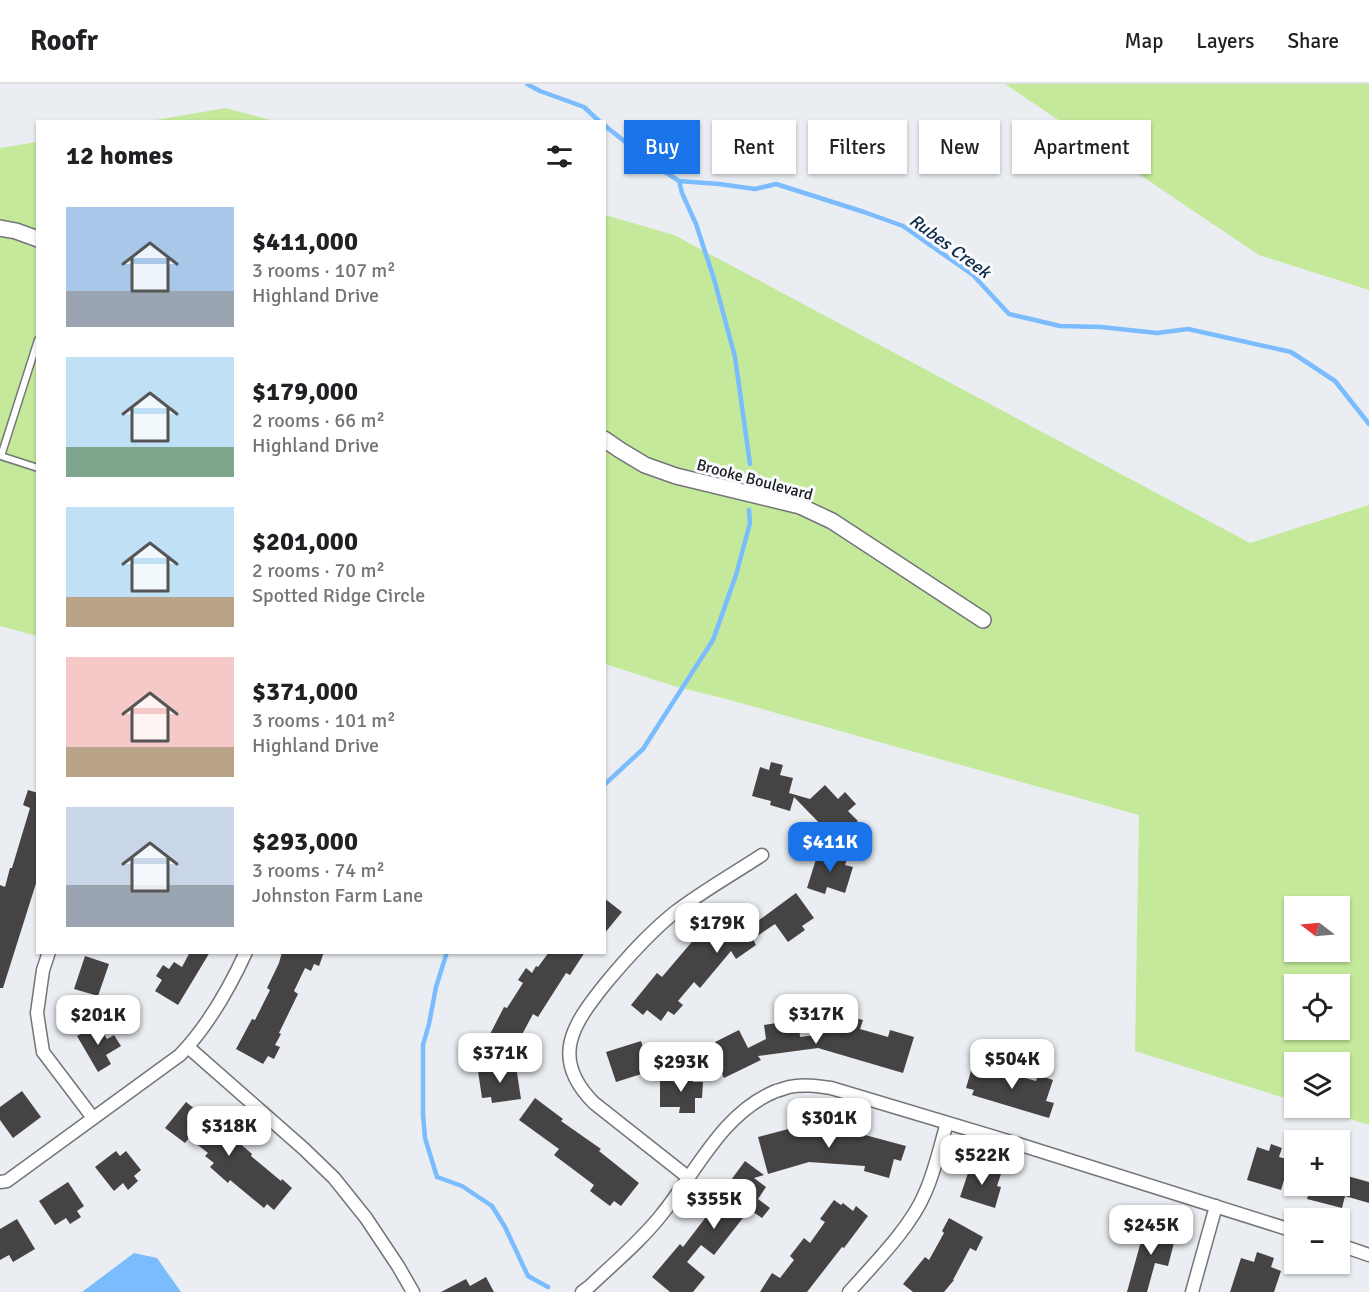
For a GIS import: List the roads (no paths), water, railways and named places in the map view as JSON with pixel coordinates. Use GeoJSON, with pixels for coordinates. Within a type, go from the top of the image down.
{"type":"FeatureCollection","features":[{"type":"Feature","properties":{"kind":"street"},"geometry":{"type":"LineString","coordinates":[[0,228],[16,231],[35,241]]}},
{"type":"Feature","properties":{"kind":"street","name":"Brooke Boulevard"},"geometry":{"type":"LineString","coordinates":[[606,440],[645,465],[676,476],[800,506],[832,521],[983,620]]}},
{"type":"Feature","properties":{"kind":"street"},"geometry":{"type":"LineString","coordinates":[[689,1178],[584,1093],[571,1071],[570,1043],[574,1029],[591,1002],[653,931],[693,899],[762,855]]}},
{"type":"Feature","properties":{"kind":"street"},"geometry":{"type":"LineString","coordinates":[[48,954],[43,970],[37,1013],[43,1052],[93,1118]]}},
{"type":"Feature","properties":{"kind":"street"},"geometry":{"type":"LineString","coordinates":[[0,1182],[7,1181],[180,1055],[213,1013],[245,954]]}},
{"type":"Feature","properties":{"kind":"street"},"geometry":{"type":"LineString","coordinates":[[188,1047],[334,1178],[366,1218],[413,1292]]}},
{"type":"Feature","properties":{"kind":"street"},"geometry":{"type":"LineString","coordinates":[[582,1292],[635,1244],[661,1216],[715,1141],[736,1116],[765,1096],[788,1087],[831,1088],[1284,1228]]}},
{"type":"Feature","properties":{"kind":"street"},"geometry":{"type":"LineString","coordinates":[[849,1292],[904,1228],[920,1204],[930,1180],[947,1123]]}},
{"type":"Feature","properties":{"kind":"street"},"geometry":{"type":"LineString","coordinates":[[1192,1292],[1216,1206]]}},
{"type":"Feature","properties":{"kind":"street"},"geometry":{"type":"LineString","coordinates":[[1350,1248],[1369,1255]]}},
{"type":"Feature","properties":{"kind":"lane"},"geometry":{"type":"LineString","coordinates":[[36,345],[1,456],[36,467]]}},
{"type":"Feature","properties":{"kind":"water"},"geometry":{"type":"Polygon","coordinates":[[[134,1253],[157,1258],[181,1292],[82,1292],[134,1253]]]}},
{"type":"Feature","properties":{"kind":"waterway","name":"Rubes Creek"},"geometry":{"type":"LineString","coordinates":[[527,84],[584,107],[598,120]]}},
{"type":"Feature","properties":{"kind":"waterway","name":"Rubes Creek"},"geometry":{"type":"LineString","coordinates":[[606,127],[653,164],[679,181],[755,189],[776,184],[903,226],[973,275],[1009,314],[1060,326],[1101,327],[1157,333],[1188,329],[1291,352],[1335,381],[1369,424]]}},
{"type":"Feature","properties":{"kind":"waterway"},"geometry":{"type":"LineString","coordinates":[[679,181],[714,279],[735,357],[750,464]]}},
{"type":"Feature","properties":{"kind":"waterway"},"geometry":{"type":"LineString","coordinates":[[606,783],[643,749],[713,640],[736,575],[750,523],[749,510]]}},
{"type":"Feature","properties":{"kind":"waterway"},"geometry":{"type":"LineString","coordinates":[[446,954],[436,987],[423,1045],[425,1138],[437,1177],[462,1186],[492,1206],[505,1227],[528,1276],[548,1287]]}}]}
